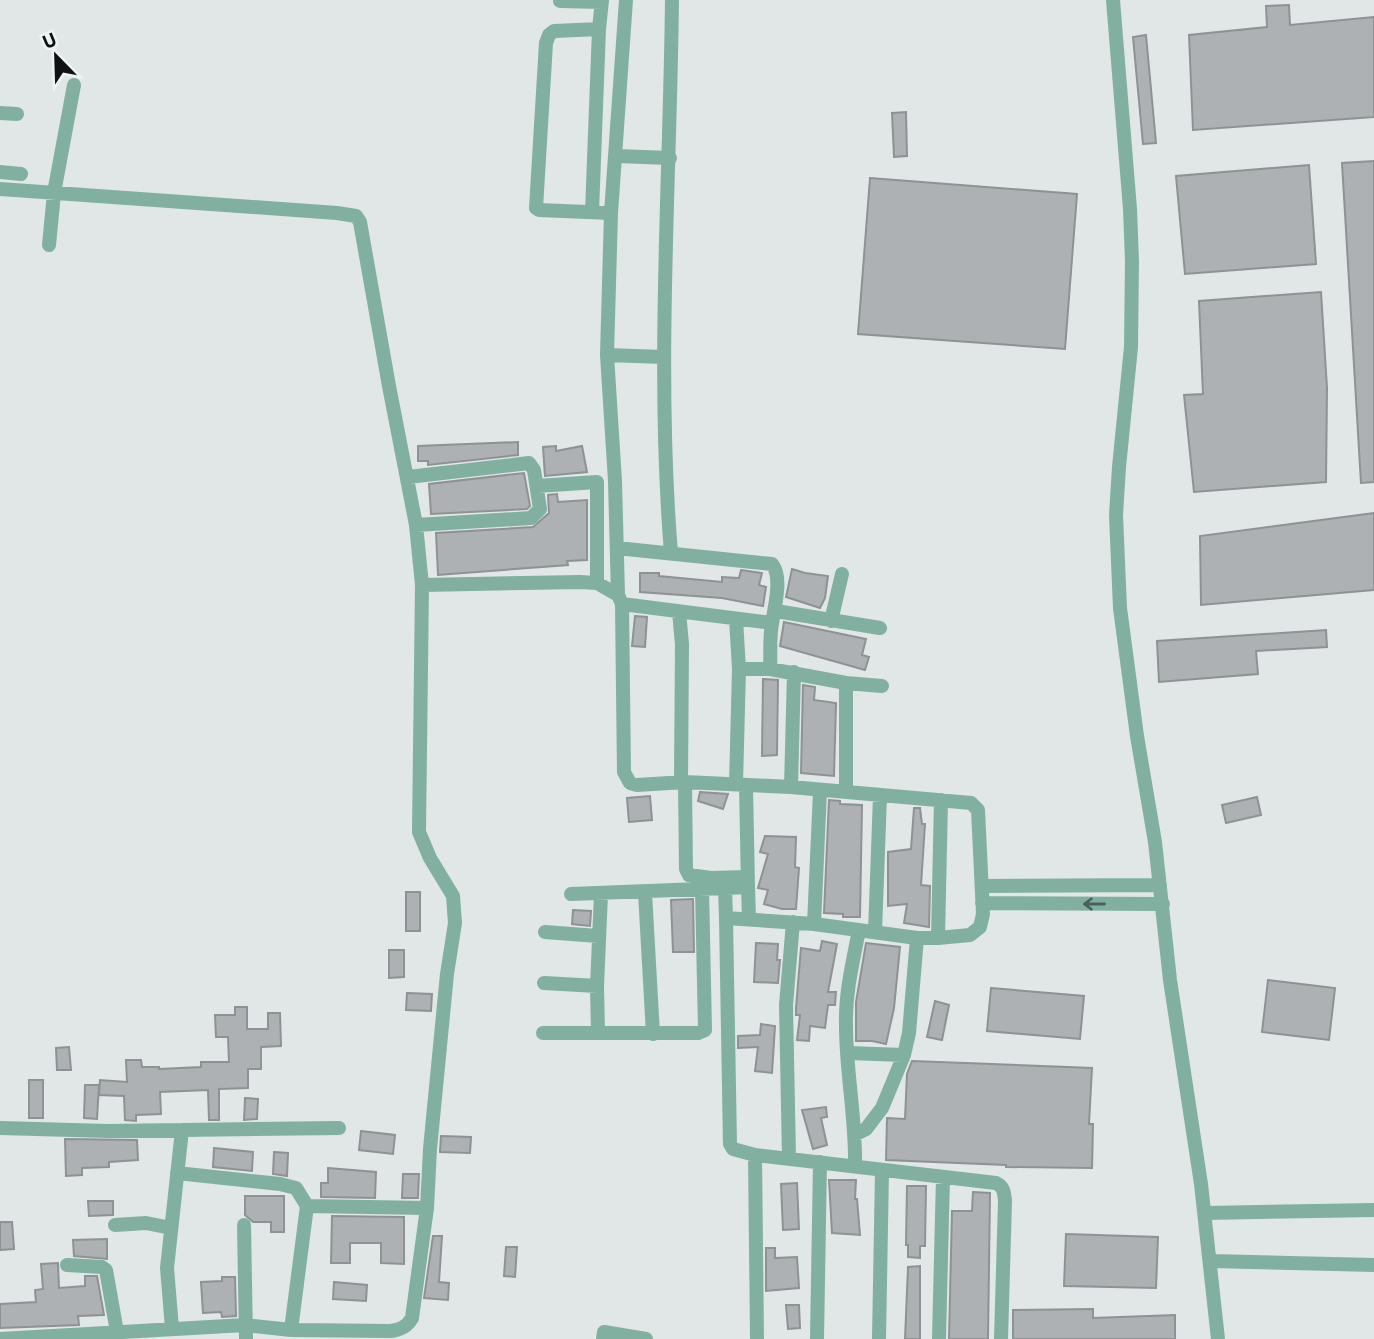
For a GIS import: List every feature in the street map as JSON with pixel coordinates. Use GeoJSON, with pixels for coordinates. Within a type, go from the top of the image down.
{"type":"FeatureCollection","features":[{"type":"Feature","properties":{"kind":"street"},"geometry":{"type":"LineString","coordinates":[[626,0],[611,213],[607,355],[620,600],[624,772],[630,783],[637,785],[683,782],[846,791],[971,803],[978,810],[982,903],[980,927],[970,935],[917,937],[814,924],[726,918]]}},
{"type":"Feature","properties":{"kind":"street"},"geometry":{"type":"LineString","coordinates":[[671,553],[664,472],[663,357],[672,0]]}},
{"type":"Feature","properties":{"kind":"street"},"geometry":{"type":"LineString","coordinates":[[1113,0],[1132,261],[1131,347],[1119,467],[1116,559],[1126,663],[1155,842],[1170,980],[1205,1213],[1218,1339]]}},
{"type":"Feature","properties":{"kind":"street"},"geometry":{"type":"LineString","coordinates":[[560,1],[602,1],[592,212]]}},
{"type":"Feature","properties":{"kind":"street"},"geometry":{"type":"LineString","coordinates":[[599,29],[554,31],[547,38],[535,204],[539,210],[611,213]]}},
{"type":"Feature","properties":{"kind":"street"},"geometry":{"type":"LineString","coordinates":[[49,245],[54,193],[74,85]]}},
{"type":"Feature","properties":{"kind":"street"},"geometry":{"type":"LineString","coordinates":[[0,113],[17,114]]}},
{"type":"Feature","properties":{"kind":"street"},"geometry":{"type":"LineString","coordinates":[[616,156],[670,158]]}},
{"type":"Feature","properties":{"kind":"street"},"geometry":{"type":"LineString","coordinates":[[0,172],[21,174]]}},
{"type":"Feature","properties":{"kind":"street"},"geometry":{"type":"LineString","coordinates":[[0,189],[337,213],[356,216],[360,222],[388,386],[408,477],[422,585],[419,832],[430,858],[453,896],[456,923],[447,974],[427,1208],[412,1318],[404,1327],[390,1331],[163,1332],[0,1339]]}},
{"type":"Feature","properties":{"kind":"street"},"geometry":{"type":"LineString","coordinates":[[607,355],[663,357]]}},
{"type":"Feature","properties":{"kind":"street"},"geometry":{"type":"LineString","coordinates":[[408,477],[529,463],[532,464],[537,486],[540,509],[531,517],[416,525]]}},
{"type":"Feature","properties":{"kind":"street"},"geometry":{"type":"LineString","coordinates":[[537,486],[597,482],[597,583]]}},
{"type":"Feature","properties":{"kind":"street"},"geometry":{"type":"LineString","coordinates":[[617,548],[772,564],[776,571],[770,669]]}},
{"type":"Feature","properties":{"kind":"street"},"geometry":{"type":"LineString","coordinates":[[831,621],[842,574]]}},
{"type":"Feature","properties":{"kind":"street"},"geometry":{"type":"LineString","coordinates":[[422,585],[597,583],[620,600],[679,612],[736,619],[774,617],[831,621],[880,628]]}},
{"type":"Feature","properties":{"kind":"street"},"geometry":{"type":"LineString","coordinates":[[679,612],[682,644],[686,869],[689,875],[724,883]]}},
{"type":"Feature","properties":{"kind":"street"},"geometry":{"type":"LineString","coordinates":[[736,619],[741,785],[749,919]]}},
{"type":"Feature","properties":{"kind":"street"},"geometry":{"type":"LineString","coordinates":[[739,669],[794,672],[846,683],[882,687]]}},
{"type":"Feature","properties":{"kind":"street"},"geometry":{"type":"LineString","coordinates":[[791,787],[794,672]]}},
{"type":"Feature","properties":{"kind":"street"},"geometry":{"type":"LineString","coordinates":[[846,683],[846,791]]}},
{"type":"Feature","properties":{"kind":"street"},"geometry":{"type":"LineString","coordinates":[[814,924],[820,791]]}},
{"type":"Feature","properties":{"kind":"street"},"geometry":{"type":"LineString","coordinates":[[875,932],[880,796]]}},
{"type":"Feature","properties":{"kind":"street"},"geometry":{"type":"LineString","coordinates":[[938,938],[941,800]]}},
{"type":"Feature","properties":{"kind":"street"},"geometry":{"type":"LineString","coordinates":[[571,894],[645,893],[748,882]]}},
{"type":"Feature","properties":{"kind":"street"},"geometry":{"type":"LineString","coordinates":[[724,883],[730,1144],[733,1149],[755,1155],[855,1165],[882,1171],[996,1182],[1004,1192],[1001,1339]]}},
{"type":"Feature","properties":{"kind":"street"},"geometry":{"type":"LineString","coordinates":[[982,886],[1160,885]]}},
{"type":"Feature","properties":{"kind":"street"},"geometry":{"type":"LineString","coordinates":[[1068,904],[1069,886]]}},
{"type":"Feature","properties":{"kind":"street"},"geometry":{"type":"LineString","coordinates":[[543,1033],[702,1032],[706,1028],[702,889]]}},
{"type":"Feature","properties":{"kind":"street"},"geometry":{"type":"LineString","coordinates":[[645,893],[653,1034]]}},
{"type":"Feature","properties":{"kind":"street"},"geometry":{"type":"LineString","coordinates":[[598,1033],[601,894]]}},
{"type":"Feature","properties":{"kind":"street"},"geometry":{"type":"LineString","coordinates":[[982,903],[1163,904]]}},
{"type":"Feature","properties":{"kind":"street"},"geometry":{"type":"LineString","coordinates":[[789,1158],[786,1006],[793,922]]}},
{"type":"Feature","properties":{"kind":"street"},"geometry":{"type":"LineString","coordinates":[[855,1165],[856,1134],[849,1083],[846,1009],[859,930]]}},
{"type":"Feature","properties":{"kind":"street"},"geometry":{"type":"LineString","coordinates":[[545,932],[598,936]]}},
{"type":"Feature","properties":{"kind":"street"},"geometry":{"type":"LineString","coordinates":[[856,1134],[866,1129],[882,1108],[904,1055],[909,1033],[917,937]]}},
{"type":"Feature","properties":{"kind":"street"},"geometry":{"type":"LineString","coordinates":[[544,983],[597,986]]}},
{"type":"Feature","properties":{"kind":"street"},"geometry":{"type":"LineString","coordinates":[[848,1053],[904,1055]]}},
{"type":"Feature","properties":{"kind":"street"},"geometry":{"type":"LineString","coordinates":[[0,1128],[108,1131],[339,1128]]}},
{"type":"Feature","properties":{"kind":"street"},"geometry":{"type":"LineString","coordinates":[[163,1332],[182,1130]]}},
{"type":"Feature","properties":{"kind":"street"},"geometry":{"type":"LineString","coordinates":[[755,1155],[757,1339]]}},
{"type":"Feature","properties":{"kind":"street"},"geometry":{"type":"LineString","coordinates":[[817,1339],[820,1162]]}},
{"type":"Feature","properties":{"kind":"street"},"geometry":{"type":"LineString","coordinates":[[879,1339],[882,1171]]}},
{"type":"Feature","properties":{"kind":"street"},"geometry":{"type":"LineString","coordinates":[[177,1173],[296,1188],[307,1206],[291,1330]]}},
{"type":"Feature","properties":{"kind":"street"},"geometry":{"type":"LineString","coordinates":[[939,1339],[943,1177]]}},
{"type":"Feature","properties":{"kind":"street"},"geometry":{"type":"LineString","coordinates":[[307,1206],[427,1208]]}},
{"type":"Feature","properties":{"kind":"street"},"geometry":{"type":"LineString","coordinates":[[1205,1213],[1374,1210]]}},
{"type":"Feature","properties":{"kind":"street"},"geometry":{"type":"LineString","coordinates":[[115,1225],[146,1223],[171,1228]]}},
{"type":"Feature","properties":{"kind":"street"},"geometry":{"type":"LineString","coordinates":[[244,1225],[246,1332]]}},
{"type":"Feature","properties":{"kind":"street"},"geometry":{"type":"LineString","coordinates":[[1211,1261],[1374,1265]]}},
{"type":"Feature","properties":{"kind":"street"},"geometry":{"type":"LineString","coordinates":[[67,1265],[102,1267],[106,1270],[113,1335]]}},
{"type":"Feature","properties":{"kind":"street"},"geometry":{"type":"LineString","coordinates":[[603,1339],[604,1332],[646,1339]]}},
{"type":"Feature","properties":{"kind":"building"},"geometry":{"type":"Polygon","coordinates":[[[1289,5],[1290,25],[1374,17],[1374,117],[1193,130],[1189,35],[1267,27],[1266,6],[1289,5]]]}},
{"type":"Feature","properties":{"kind":"building"},"geometry":{"type":"Polygon","coordinates":[[[1146,35],[1156,143],[1143,144],[1133,37],[1146,35]]]}},
{"type":"Feature","properties":{"kind":"building"},"geometry":{"type":"Polygon","coordinates":[[[906,112],[907,156],[894,157],[892,113],[906,112]]]}},
{"type":"Feature","properties":{"kind":"building"},"geometry":{"type":"Polygon","coordinates":[[[1374,161],[1374,482],[1361,483],[1342,163],[1374,161]]]}},
{"type":"Feature","properties":{"kind":"building"},"geometry":{"type":"Polygon","coordinates":[[[1309,165],[1316,264],[1185,274],[1176,176],[1309,165]]]}},
{"type":"Feature","properties":{"kind":"building"},"geometry":{"type":"Polygon","coordinates":[[[870,178],[1077,194],[1065,349],[858,334],[870,178]]]}},
{"type":"Feature","properties":{"kind":"building"},"geometry":{"type":"Polygon","coordinates":[[[1321,292],[1327,388],[1326,482],[1194,492],[1184,395],[1203,394],[1199,301],[1321,292]]]}},
{"type":"Feature","properties":{"kind":"building"},"geometry":{"type":"Polygon","coordinates":[[[518,442],[518,455],[428,465],[428,461],[418,461],[418,446],[518,442]]]}},
{"type":"Feature","properties":{"kind":"building"},"geometry":{"type":"Polygon","coordinates":[[[556,446],[556,451],[582,446],[587,472],[545,476],[543,447],[556,446]]]}},
{"type":"Feature","properties":{"kind":"building"},"geometry":{"type":"Polygon","coordinates":[[[524,473],[530,506],[527,509],[431,514],[429,484],[524,473]]]}},
{"type":"Feature","properties":{"kind":"building"},"geometry":{"type":"Polygon","coordinates":[[[557,494],[558,502],[587,500],[587,560],[567,561],[568,565],[438,575],[436,533],[533,527],[549,513],[548,495],[557,494]]]}},
{"type":"Feature","properties":{"kind":"building"},"geometry":{"type":"Polygon","coordinates":[[[1374,513],[1374,590],[1201,605],[1200,536],[1374,513]]]}},
{"type":"Feature","properties":{"kind":"building"},"geometry":{"type":"Polygon","coordinates":[[[792,569],[828,576],[825,598],[820,608],[786,597],[792,569]]]}},
{"type":"Feature","properties":{"kind":"building"},"geometry":{"type":"Polygon","coordinates":[[[741,570],[762,573],[759,585],[766,587],[763,606],[722,598],[640,592],[640,573],[722,582],[722,577],[739,578],[741,570]]]}},
{"type":"Feature","properties":{"kind":"building"},"geometry":{"type":"Polygon","coordinates":[[[635,616],[647,617],[645,647],[632,646],[635,616]]]}},
{"type":"Feature","properties":{"kind":"building"},"geometry":{"type":"Polygon","coordinates":[[[784,622],[866,639],[862,655],[869,657],[865,670],[780,646],[784,622]]]}},
{"type":"Feature","properties":{"kind":"building"},"geometry":{"type":"Polygon","coordinates":[[[1326,630],[1327,647],[1256,651],[1258,674],[1159,682],[1157,641],[1326,630]]]}},
{"type":"Feature","properties":{"kind":"building"},"geometry":{"type":"Polygon","coordinates":[[[763,679],[778,680],[777,755],[762,756],[763,679]]]}},
{"type":"Feature","properties":{"kind":"building"},"geometry":{"type":"Polygon","coordinates":[[[803,685],[815,687],[814,700],[836,703],[834,776],[801,773],[803,685]]]}},
{"type":"Feature","properties":{"kind":"building"},"geometry":{"type":"Polygon","coordinates":[[[700,792],[728,794],[723,809],[698,801],[700,792]]]}},
{"type":"Feature","properties":{"kind":"building"},"geometry":{"type":"Polygon","coordinates":[[[650,796],[652,820],[629,822],[627,798],[650,796]]]}},
{"type":"Feature","properties":{"kind":"building"},"geometry":{"type":"Polygon","coordinates":[[[1257,797],[1261,815],[1226,823],[1222,805],[1257,797]]]}},
{"type":"Feature","properties":{"kind":"building"},"geometry":{"type":"Polygon","coordinates":[[[829,800],[840,801],[840,804],[862,805],[860,917],[824,913],[829,800]]]}},
{"type":"Feature","properties":{"kind":"building"},"geometry":{"type":"Polygon","coordinates":[[[914,808],[920,808],[922,824],[925,824],[921,885],[930,886],[929,927],[904,923],[907,904],[888,906],[888,852],[911,849],[914,808]]]}},
{"type":"Feature","properties":{"kind":"building"},"geometry":{"type":"Polygon","coordinates":[[[765,836],[796,837],[795,867],[799,868],[796,909],[782,909],[764,904],[768,890],[758,888],[768,854],[760,852],[765,836]]]}},
{"type":"Feature","properties":{"kind":"building"},"geometry":{"type":"Polygon","coordinates":[[[406,892],[420,892],[420,931],[406,931],[406,892]]]}},
{"type":"Feature","properties":{"kind":"building"},"geometry":{"type":"Polygon","coordinates":[[[693,899],[694,952],[673,952],[671,900],[693,899]]]}},
{"type":"Feature","properties":{"kind":"building"},"geometry":{"type":"Polygon","coordinates":[[[573,910],[591,911],[590,926],[572,924],[573,910]]]}},
{"type":"Feature","properties":{"kind":"building"},"geometry":{"type":"Polygon","coordinates":[[[822,941],[837,944],[828,992],[836,992],[835,1005],[828,1005],[825,1028],[810,1026],[809,1041],[797,1040],[800,1015],[796,1015],[796,1008],[801,948],[820,951],[822,941]]]}},
{"type":"Feature","properties":{"kind":"building"},"geometry":{"type":"Polygon","coordinates":[[[756,943],[778,944],[778,983],[754,982],[756,943]]]}},
{"type":"Feature","properties":{"kind":"building"},"geometry":{"type":"Polygon","coordinates":[[[866,943],[900,947],[894,1008],[886,1044],[856,1041],[856,1002],[866,943]]]}},
{"type":"Feature","properties":{"kind":"building"},"geometry":{"type":"Polygon","coordinates":[[[389,950],[404,950],[404,977],[389,978],[389,950]]]}},
{"type":"Feature","properties":{"kind":"building"},"geometry":{"type":"Polygon","coordinates":[[[1268,980],[1335,988],[1329,1040],[1262,1032],[1268,980]]]}},
{"type":"Feature","properties":{"kind":"building"},"geometry":{"type":"Polygon","coordinates":[[[991,988],[1084,996],[1080,1039],[987,1031],[991,988]]]}},
{"type":"Feature","properties":{"kind":"building"},"geometry":{"type":"Polygon","coordinates":[[[407,993],[432,994],[431,1011],[406,1010],[407,993]]]}},
{"type":"Feature","properties":{"kind":"building"},"geometry":{"type":"Polygon","coordinates":[[[935,1001],[949,1005],[942,1040],[927,1037],[935,1001]]]}},
{"type":"Feature","properties":{"kind":"building"},"geometry":{"type":"Polygon","coordinates":[[[235,1007],[247,1007],[247,1029],[268,1029],[268,1013],[280,1013],[281,1046],[261,1047],[261,1069],[248,1069],[248,1088],[219,1089],[219,1120],[209,1120],[208,1090],[160,1092],[161,1114],[136,1115],[136,1121],[125,1120],[124,1096],[99,1095],[100,1080],[127,1082],[126,1060],[141,1060],[142,1067],[159,1069],[201,1067],[201,1062],[229,1062],[228,1037],[216,1037],[215,1015],[235,1015],[235,1007]]]}},
{"type":"Feature","properties":{"kind":"building"},"geometry":{"type":"Polygon","coordinates":[[[761,1024],[775,1026],[772,1073],[755,1071],[758,1047],[738,1048],[738,1036],[760,1035],[761,1024]]]}},
{"type":"Feature","properties":{"kind":"building"},"geometry":{"type":"Polygon","coordinates":[[[69,1047],[71,1070],[57,1070],[56,1048],[69,1047]]]}},
{"type":"Feature","properties":{"kind":"building"},"geometry":{"type":"Polygon","coordinates":[[[912,1061],[1092,1068],[1089,1124],[1093,1124],[1092,1168],[1006,1167],[886,1160],[887,1118],[905,1119],[907,1074],[912,1061]]]}},
{"type":"Feature","properties":{"kind":"building"},"geometry":{"type":"Polygon","coordinates":[[[29,1080],[43,1080],[43,1118],[29,1118],[29,1080]]]}},
{"type":"Feature","properties":{"kind":"building"},"geometry":{"type":"Polygon","coordinates":[[[85,1085],[99,1085],[97,1119],[84,1118],[85,1085]]]}},
{"type":"Feature","properties":{"kind":"building"},"geometry":{"type":"Polygon","coordinates":[[[245,1098],[258,1099],[257,1119],[244,1120],[245,1098]]]}},
{"type":"Feature","properties":{"kind":"building"},"geometry":{"type":"Polygon","coordinates":[[[826,1107],[827,1117],[821,1118],[827,1145],[813,1149],[802,1110],[826,1107]]]}},
{"type":"Feature","properties":{"kind":"building"},"geometry":{"type":"Polygon","coordinates":[[[361,1131],[395,1135],[393,1154],[359,1150],[361,1131]]]}},
{"type":"Feature","properties":{"kind":"building"},"geometry":{"type":"Polygon","coordinates":[[[441,1136],[471,1137],[470,1153],[440,1152],[441,1136]]]}},
{"type":"Feature","properties":{"kind":"building"},"geometry":{"type":"Polygon","coordinates":[[[65,1139],[137,1140],[138,1160],[109,1162],[109,1167],[82,1168],[82,1175],[66,1176],[65,1139]]]}},
{"type":"Feature","properties":{"kind":"building"},"geometry":{"type":"Polygon","coordinates":[[[214,1148],[253,1152],[252,1171],[213,1167],[214,1148]]]}},
{"type":"Feature","properties":{"kind":"building"},"geometry":{"type":"Polygon","coordinates":[[[274,1152],[288,1153],[287,1176],[273,1174],[274,1152]]]}},
{"type":"Feature","properties":{"kind":"building"},"geometry":{"type":"Polygon","coordinates":[[[328,1168],[376,1172],[375,1198],[321,1197],[321,1183],[328,1183],[328,1168]]]}},
{"type":"Feature","properties":{"kind":"building"},"geometry":{"type":"Polygon","coordinates":[[[403,1174],[419,1174],[418,1198],[402,1198],[403,1174]]]}},
{"type":"Feature","properties":{"kind":"building"},"geometry":{"type":"Polygon","coordinates":[[[829,1180],[856,1180],[855,1199],[860,1235],[832,1233],[829,1180]]]}},
{"type":"Feature","properties":{"kind":"building"},"geometry":{"type":"Polygon","coordinates":[[[797,1183],[799,1229],[783,1230],[781,1184],[797,1183]]]}},
{"type":"Feature","properties":{"kind":"building"},"geometry":{"type":"Polygon","coordinates":[[[907,1186],[926,1186],[925,1246],[920,1246],[920,1258],[908,1257],[907,1186]]]}},
{"type":"Feature","properties":{"kind":"building"},"geometry":{"type":"Polygon","coordinates":[[[973,1192],[990,1193],[988,1339],[949,1339],[952,1211],[972,1211],[973,1192]]]}},
{"type":"Feature","properties":{"kind":"building"},"geometry":{"type":"Polygon","coordinates":[[[245,1196],[284,1196],[284,1232],[271,1232],[271,1222],[253,1222],[245,1215],[245,1196]]]}},
{"type":"Feature","properties":{"kind":"building"},"geometry":{"type":"Polygon","coordinates":[[[88,1201],[113,1201],[113,1215],[89,1216],[88,1201]]]}},
{"type":"Feature","properties":{"kind":"building"},"geometry":{"type":"Polygon","coordinates":[[[332,1216],[404,1217],[404,1264],[381,1263],[381,1243],[350,1243],[350,1263],[331,1263],[332,1216]]]}},
{"type":"Feature","properties":{"kind":"building"},"geometry":{"type":"Polygon","coordinates":[[[0,1222],[12,1222],[14,1249],[0,1250],[0,1222]]]}},
{"type":"Feature","properties":{"kind":"building"},"geometry":{"type":"Polygon","coordinates":[[[1066,1234],[1158,1237],[1156,1288],[1064,1286],[1066,1234]]]}},
{"type":"Feature","properties":{"kind":"building"},"geometry":{"type":"Polygon","coordinates":[[[433,1236],[442,1236],[439,1282],[449,1283],[448,1300],[424,1298],[433,1236]]]}},
{"type":"Feature","properties":{"kind":"building"},"geometry":{"type":"Polygon","coordinates":[[[107,1239],[107,1259],[74,1256],[73,1240],[107,1239]]]}},
{"type":"Feature","properties":{"kind":"building"},"geometry":{"type":"Polygon","coordinates":[[[506,1247],[517,1247],[515,1277],[504,1276],[506,1247]]]}},
{"type":"Feature","properties":{"kind":"building"},"geometry":{"type":"Polygon","coordinates":[[[766,1248],[775,1248],[775,1258],[797,1257],[799,1288],[766,1291],[766,1248]]]}},
{"type":"Feature","properties":{"kind":"building"},"geometry":{"type":"Polygon","coordinates":[[[58,1263],[59,1288],[85,1286],[85,1276],[97,1276],[104,1315],[78,1316],[79,1325],[0,1328],[0,1304],[36,1302],[35,1290],[43,1289],[41,1264],[58,1263]]]}},
{"type":"Feature","properties":{"kind":"building"},"geometry":{"type":"Polygon","coordinates":[[[920,1266],[920,1339],[905,1339],[908,1267],[920,1266]]]}},
{"type":"Feature","properties":{"kind":"building"},"geometry":{"type":"Polygon","coordinates":[[[222,1277],[235,1277],[236,1316],[222,1317],[221,1312],[203,1313],[201,1282],[222,1281],[222,1277]]]}},
{"type":"Feature","properties":{"kind":"building"},"geometry":{"type":"Polygon","coordinates":[[[334,1282],[367,1285],[366,1301],[333,1299],[334,1282]]]}},
{"type":"Feature","properties":{"kind":"building"},"geometry":{"type":"Polygon","coordinates":[[[786,1305],[799,1305],[800,1328],[788,1329],[786,1305]]]}},
{"type":"Feature","properties":{"kind":"building"},"geometry":{"type":"Polygon","coordinates":[[[1093,1309],[1093,1318],[1175,1315],[1175,1339],[1013,1339],[1013,1310],[1093,1309]]]}}]}
